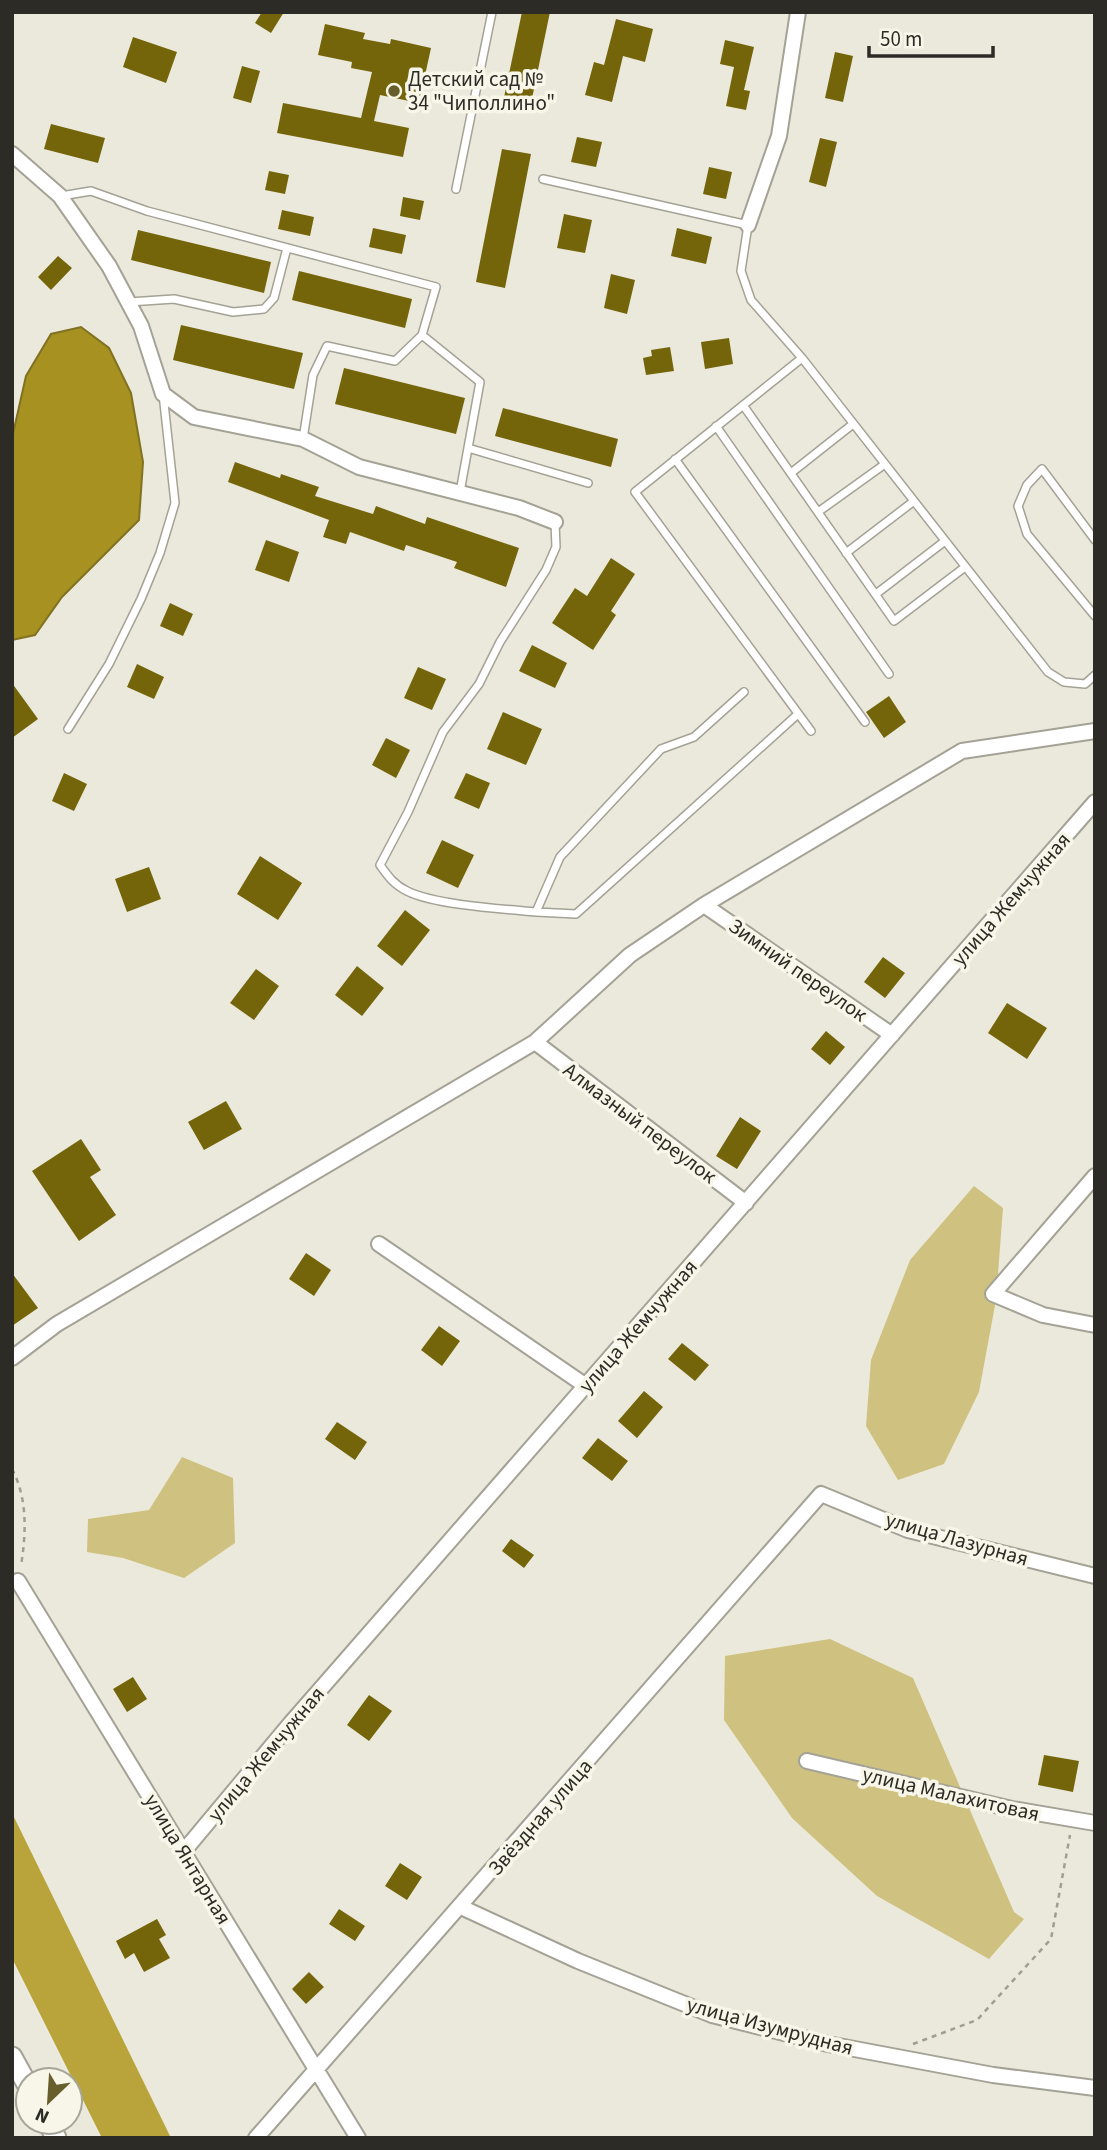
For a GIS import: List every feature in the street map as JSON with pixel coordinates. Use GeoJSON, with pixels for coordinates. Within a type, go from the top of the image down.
{"type":"FeatureCollection","features":[{"type":"Feature","properties":{"kind":"street"},"geometry":{"type":"LineString","coordinates":[[748,225],[779,136],[798,12]]}},
{"type":"Feature","properties":{"kind":"street"},"geometry":{"type":"LineString","coordinates":[[12,154],[60,196],[109,266],[141,327],[163,394],[194,417],[303,439],[359,467],[460,492],[555,522]]}},
{"type":"Feature","properties":{"kind":"street"},"geometry":{"type":"LineString","coordinates":[[12,1358],[57,1324],[536,1042],[630,956],[704,905],[962,751],[1095,731]]}},
{"type":"Feature","properties":{"kind":"street","name":"улица Жемчужная"},"geometry":{"type":"LineString","coordinates":[[184,1852],[290,1724],[1095,802]]}},
{"type":"Feature","properties":{"kind":"street","name":"Зимний переулок"},"geometry":{"type":"LineString","coordinates":[[704,905],[892,1035]]}},
{"type":"Feature","properties":{"kind":"street","name":"Алмазный переулок"},"geometry":{"type":"LineString","coordinates":[[536,1042],[746,1203]]}},
{"type":"Feature","properties":{"kind":"street"},"geometry":{"type":"LineString","coordinates":[[1095,1176],[993,1294],[1043,1314],[1095,1325]]}},
{"type":"Feature","properties":{"kind":"street"},"geometry":{"type":"LineString","coordinates":[[379,1244],[586,1386]]}},
{"type":"Feature","properties":{"kind":"street","name":"улица Лазурная"},"geometry":{"type":"LineString","coordinates":[[821,1494],[908,1530],[1095,1576]]}},
{"type":"Feature","properties":{"kind":"street","name":"Звёздная улица"},"geometry":{"type":"LineString","coordinates":[[256,2138],[821,1494]]}},
{"type":"Feature","properties":{"kind":"street","name":"улица Янтарная"},"geometry":{"type":"LineString","coordinates":[[19,1581],[358,2138]]}},
{"type":"Feature","properties":{"kind":"street","name":"улица Малахитовая"},"geometry":{"type":"LineString","coordinates":[[807,1761],[1095,1824]]}},
{"type":"Feature","properties":{"kind":"street","name":"улица Изумрудная"},"geometry":{"type":"LineString","coordinates":[[461,1907],[578,1961],[712,2015],[883,2055],[993,2075],[1095,2088]]}},
{"type":"Feature","properties":{"kind":"lane"},"geometry":{"type":"LineString","coordinates":[[456,189],[492,12]]}},
{"type":"Feature","properties":{"kind":"lane"},"geometry":{"type":"LineString","coordinates":[[543,179],[748,225],[741,271],[751,300],[802,358],[1048,672],[1063,682],[1085,684],[1095,674]]}},
{"type":"Feature","properties":{"kind":"lane"},"geometry":{"type":"LineString","coordinates":[[60,196],[91,191],[146,211],[436,287],[422,335],[395,361],[327,346],[313,375],[303,439]]}},
{"type":"Feature","properties":{"kind":"lane"},"geometry":{"type":"LineString","coordinates":[[129,302],[174,299],[233,312],[264,309],[274,298],[287,248]]}},
{"type":"Feature","properties":{"kind":"lane"},"geometry":{"type":"LineString","coordinates":[[422,335],[481,382],[460,492]]}},
{"type":"Feature","properties":{"kind":"lane"},"geometry":{"type":"LineString","coordinates":[[802,358],[635,492],[811,731]]}},
{"type":"Feature","properties":{"kind":"lane"},"geometry":{"type":"LineString","coordinates":[[68,729],[109,664],[141,599],[160,553],[175,503],[163,394]]}},
{"type":"Feature","properties":{"kind":"lane"},"geometry":{"type":"LineString","coordinates":[[743,405],[894,621],[965,566]]}},
{"type":"Feature","properties":{"kind":"lane"},"geometry":{"type":"LineString","coordinates":[[791,473],[853,424]]}},
{"type":"Feature","properties":{"kind":"lane"},"geometry":{"type":"LineString","coordinates":[[716,426],[889,674]]}},
{"type":"Feature","properties":{"kind":"lane"},"geometry":{"type":"LineString","coordinates":[[468,448],[588,483]]}},
{"type":"Feature","properties":{"kind":"lane"},"geometry":{"type":"LineString","coordinates":[[674,459],[865,722]]}},
{"type":"Feature","properties":{"kind":"lane"},"geometry":{"type":"LineString","coordinates":[[818,512],[885,464]]}},
{"type":"Feature","properties":{"kind":"lane"},"geometry":{"type":"LineString","coordinates":[[1095,540],[1042,469],[1027,485],[1018,506],[1027,534],[1095,616]]}},
{"type":"Feature","properties":{"kind":"lane"},"geometry":{"type":"LineString","coordinates":[[846,552],[914,501]]}},
{"type":"Feature","properties":{"kind":"lane"},"geometry":{"type":"LineString","coordinates":[[555,522],[556,547],[546,570],[500,642],[479,684],[443,732],[408,812],[380,865],[392,881],[408,892],[485,908],[576,914],[798,714]]}},
{"type":"Feature","properties":{"kind":"lane"},"geometry":{"type":"LineString","coordinates":[[876,594],[945,541]]}},
{"type":"Feature","properties":{"kind":"lane"},"geometry":{"type":"LineString","coordinates":[[536,912],[560,857],[661,749],[694,737],[744,692]]}},
{"type":"Feature","properties":{"kind":"path"},"geometry":{"type":"LineString","coordinates":[[12,1469],[20,1490],[25,1524],[19,1581]]}},
{"type":"Feature","properties":{"kind":"path"},"geometry":{"type":"LineString","coordinates":[[883,2055],[977,2020],[1051,1939],[1072,1821]]}},
{"type":"Feature","properties":{"kind":"shaded area"},"geometry":{"type":"Polygon","coordinates":[[[81,327],[109,348],[131,393],[143,462],[139,520],[62,597],[35,635],[12,640],[12,438],[26,376],[51,334],[81,327]]]}},
{"type":"Feature","properties":{"kind":"shaded area"},"geometry":{"type":"Polygon","coordinates":[[[974,1186],[1003,1208],[996,1300],[979,1392],[944,1464],[898,1480],[866,1426],[871,1360],[910,1260],[974,1186]]]}},
{"type":"Feature","properties":{"kind":"shaded area"},"geometry":{"type":"Polygon","coordinates":[[[182,1457],[233,1478],[235,1543],[184,1578],[123,1558],[87,1552],[88,1519],[149,1510],[182,1457]]]}},
{"type":"Feature","properties":{"kind":"shaded area"},"geometry":{"type":"Polygon","coordinates":[[[830,1639],[913,1678],[1014,1912],[1024,1919],[989,1959],[877,1896],[792,1818],[724,1720],[725,1656],[830,1639]]]}},
{"type":"Feature","properties":{"kind":"shaded area"},"geometry":{"type":"Polygon","coordinates":[[[12,1813],[171,2138],[102,2138],[84,2102],[84,2066],[66,2066],[12,1958],[12,1813]]]}},
{"type":"Feature","properties":{"kind":"building"},"geometry":{"type":"Polygon","coordinates":[[[262,12],[284,12],[271,33],[255,23],[262,12]]]}},
{"type":"Feature","properties":{"kind":"building"},"geometry":{"type":"Polygon","coordinates":[[[522,12],[550,12],[529,113],[502,107],[522,12]]]}},
{"type":"Feature","properties":{"kind":"building"},"geometry":{"type":"Polygon","coordinates":[[[616,19],[653,29],[645,62],[623,56],[612,102],[585,95],[594,62],[604,65],[616,19]]]}},
{"type":"Feature","properties":{"kind":"building","name":"Детский сад № 34 \"Чиполлино\""},"geometry":{"type":"Polygon","coordinates":[[[325,24],[365,33],[363,39],[390,44],[391,39],[431,48],[419,103],[380,95],[374,121],[409,128],[403,157],[277,133],[283,103],[361,118],[372,72],[351,68],[352,62],[318,55],[325,24]]]}},
{"type":"Feature","properties":{"kind":"building"},"geometry":{"type":"Polygon","coordinates":[[[133,37],[177,52],[166,83],[123,67],[133,37]]]}},
{"type":"Feature","properties":{"kind":"building"},"geometry":{"type":"Polygon","coordinates":[[[725,40],[754,47],[744,90],[750,91],[746,110],[726,106],[734,67],[720,64],[725,40]]]}},
{"type":"Feature","properties":{"kind":"building"},"geometry":{"type":"Polygon","coordinates":[[[835,52],[853,56],[843,102],[825,98],[835,52]]]}},
{"type":"Feature","properties":{"kind":"building"},"geometry":{"type":"Polygon","coordinates":[[[242,66],[260,71],[251,103],[233,98],[242,66]]]}},
{"type":"Feature","properties":{"kind":"building"},"geometry":{"type":"Polygon","coordinates":[[[51,124],[105,138],[98,163],[44,149],[51,124]]]}},
{"type":"Feature","properties":{"kind":"building"},"geometry":{"type":"Polygon","coordinates":[[[577,137],[602,142],[596,167],[571,162],[577,137]]]}},
{"type":"Feature","properties":{"kind":"building"},"geometry":{"type":"Polygon","coordinates":[[[820,138],[837,142],[826,187],[809,182],[820,138]]]}},
{"type":"Feature","properties":{"kind":"building"},"geometry":{"type":"Polygon","coordinates":[[[502,149],[531,154],[505,288],[476,282],[502,149]]]}},
{"type":"Feature","properties":{"kind":"building"},"geometry":{"type":"Polygon","coordinates":[[[709,167],[732,172],[726,199],[703,194],[709,167]]]}},
{"type":"Feature","properties":{"kind":"building"},"geometry":{"type":"Polygon","coordinates":[[[269,171],[289,175],[285,194],[265,190],[269,171]]]}},
{"type":"Feature","properties":{"kind":"building"},"geometry":{"type":"Polygon","coordinates":[[[403,197],[424,201],[420,220],[400,216],[403,197]]]}},
{"type":"Feature","properties":{"kind":"building"},"geometry":{"type":"Polygon","coordinates":[[[282,210],[314,217],[310,236],[278,229],[282,210]]]}},
{"type":"Feature","properties":{"kind":"building"},"geometry":{"type":"Polygon","coordinates":[[[564,214],[592,220],[585,253],[557,248],[564,214]]]}},
{"type":"Feature","properties":{"kind":"building"},"geometry":{"type":"Polygon","coordinates":[[[373,228],[406,235],[402,254],[369,247],[373,228]]]}},
{"type":"Feature","properties":{"kind":"building"},"geometry":{"type":"Polygon","coordinates":[[[677,228],[712,237],[706,264],[671,256],[677,228]]]}},
{"type":"Feature","properties":{"kind":"building"},"geometry":{"type":"Polygon","coordinates":[[[138,230],[271,262],[264,293],[131,260],[138,230]]]}},
{"type":"Feature","properties":{"kind":"building"},"geometry":{"type":"Polygon","coordinates":[[[58,256],[72,268],[51,290],[38,277],[58,256]]]}},
{"type":"Feature","properties":{"kind":"building"},"geometry":{"type":"Polygon","coordinates":[[[299,271],[412,299],[405,328],[292,300],[299,271]]]}},
{"type":"Feature","properties":{"kind":"building"},"geometry":{"type":"Polygon","coordinates":[[[611,274],[635,280],[627,314],[604,308],[611,274]]]}},
{"type":"Feature","properties":{"kind":"building"},"geometry":{"type":"Polygon","coordinates":[[[181,325],[303,353],[294,389],[173,360],[181,325]]]}},
{"type":"Feature","properties":{"kind":"building"},"geometry":{"type":"Polygon","coordinates":[[[729,338],[733,364],[705,369],[701,342],[729,338]]]}},
{"type":"Feature","properties":{"kind":"building"},"geometry":{"type":"Polygon","coordinates":[[[670,347],[674,371],[646,375],[643,358],[652,356],[651,350],[670,347]]]}},
{"type":"Feature","properties":{"kind":"building"},"geometry":{"type":"Polygon","coordinates":[[[344,368],[465,398],[456,434],[335,404],[344,368]]]}},
{"type":"Feature","properties":{"kind":"building"},"geometry":{"type":"Polygon","coordinates":[[[503,408],[618,439],[611,467],[495,436],[503,408]]]}},
{"type":"Feature","properties":{"kind":"building"},"geometry":{"type":"Polygon","coordinates":[[[235,462],[280,478],[281,474],[319,487],[315,496],[373,514],[376,506],[425,524],[427,517],[519,548],[506,587],[454,568],[457,562],[406,545],[404,551],[350,532],[346,544],[323,537],[329,520],[228,482],[235,462]]]}},
{"type":"Feature","properties":{"kind":"building"},"geometry":{"type":"Polygon","coordinates":[[[266,540],[299,552],[289,582],[255,570],[266,540]]]}},
{"type":"Feature","properties":{"kind":"building"},"geometry":{"type":"Polygon","coordinates":[[[611,558],[635,574],[611,611],[616,615],[593,650],[552,623],[575,588],[587,596],[611,558]]]}},
{"type":"Feature","properties":{"kind":"building"},"geometry":{"type":"Polygon","coordinates":[[[170,603],[193,614],[183,636],[160,626],[170,603]]]}},
{"type":"Feature","properties":{"kind":"building"},"geometry":{"type":"Polygon","coordinates":[[[532,645],[567,663],[555,688],[519,671],[532,645]]]}},
{"type":"Feature","properties":{"kind":"building"},"geometry":{"type":"Polygon","coordinates":[[[137,664],[164,677],[154,699],[127,687],[137,664]]]}},
{"type":"Feature","properties":{"kind":"building"},"geometry":{"type":"Polygon","coordinates":[[[418,667],[446,679],[432,710],[404,698],[418,667]]]}},
{"type":"Feature","properties":{"kind":"building"},"geometry":{"type":"Polygon","coordinates":[[[12,683],[38,719],[12,738],[12,683]]]}},
{"type":"Feature","properties":{"kind":"building"},"geometry":{"type":"Polygon","coordinates":[[[889,696],[906,722],[884,738],[866,712],[889,696]]]}},
{"type":"Feature","properties":{"kind":"building"},"geometry":{"type":"Polygon","coordinates":[[[503,712],[542,729],[526,765],[487,749],[503,712]]]}},
{"type":"Feature","properties":{"kind":"building"},"geometry":{"type":"Polygon","coordinates":[[[386,738],[410,750],[396,778],[372,765],[386,738]]]}},
{"type":"Feature","properties":{"kind":"building"},"geometry":{"type":"Polygon","coordinates":[[[64,773],[87,784],[74,811],[52,801],[64,773]]]}},
{"type":"Feature","properties":{"kind":"building"},"geometry":{"type":"Polygon","coordinates":[[[466,773],[490,783],[479,809],[454,798],[466,773]]]}},
{"type":"Feature","properties":{"kind":"building"},"geometry":{"type":"Polygon","coordinates":[[[442,840],[474,855],[458,888],[426,873],[442,840]]]}},
{"type":"Feature","properties":{"kind":"building"},"geometry":{"type":"Polygon","coordinates":[[[260,856],[302,883],[278,920],[237,894],[260,856]]]}},
{"type":"Feature","properties":{"kind":"building"},"geometry":{"type":"Polygon","coordinates":[[[149,867],[161,899],[127,912],[115,879],[149,867]]]}},
{"type":"Feature","properties":{"kind":"building"},"geometry":{"type":"Polygon","coordinates":[[[405,910],[430,930],[402,966],[377,946],[405,910]]]}},
{"type":"Feature","properties":{"kind":"building"},"geometry":{"type":"Polygon","coordinates":[[[883,957],[905,973],[885,998],[864,982],[883,957]]]}},
{"type":"Feature","properties":{"kind":"building"},"geometry":{"type":"Polygon","coordinates":[[[357,966],[384,988],[362,1016],[335,995],[357,966]]]}},
{"type":"Feature","properties":{"kind":"building"},"geometry":{"type":"Polygon","coordinates":[[[256,969],[279,986],[254,1020],[230,1003],[256,969]]]}},
{"type":"Feature","properties":{"kind":"building"},"geometry":{"type":"Polygon","coordinates":[[[1007,1003],[1047,1028],[1027,1059],[988,1033],[1007,1003]]]}},
{"type":"Feature","properties":{"kind":"building"},"geometry":{"type":"Polygon","coordinates":[[[826,1031],[845,1047],[830,1065],[811,1049],[826,1031]]]}},
{"type":"Feature","properties":{"kind":"building"},"geometry":{"type":"Polygon","coordinates":[[[226,1101],[242,1129],[204,1150],[188,1122],[226,1101]]]}},
{"type":"Feature","properties":{"kind":"building"},"geometry":{"type":"Polygon","coordinates":[[[740,1117],[761,1131],[737,1169],[716,1156],[740,1117]]]}},
{"type":"Feature","properties":{"kind":"building"},"geometry":{"type":"Polygon","coordinates":[[[81,1139],[101,1170],[90,1177],[116,1215],[79,1241],[32,1171],[81,1139]]]}},
{"type":"Feature","properties":{"kind":"building"},"geometry":{"type":"Polygon","coordinates":[[[306,1253],[331,1270],[314,1296],[289,1279],[306,1253]]]}},
{"type":"Feature","properties":{"kind":"building"},"geometry":{"type":"Polygon","coordinates":[[[12,1273],[38,1308],[12,1326],[12,1273]]]}},
{"type":"Feature","properties":{"kind":"building"},"geometry":{"type":"Polygon","coordinates":[[[439,1326],[460,1341],[442,1366],[421,1350],[439,1326]]]}},
{"type":"Feature","properties":{"kind":"building"},"geometry":{"type":"Polygon","coordinates":[[[682,1343],[709,1365],[695,1381],[668,1359],[682,1343]]]}},
{"type":"Feature","properties":{"kind":"building"},"geometry":{"type":"Polygon","coordinates":[[[644,1391],[663,1407],[637,1438],[618,1421],[644,1391]]]}},
{"type":"Feature","properties":{"kind":"building"},"geometry":{"type":"Polygon","coordinates":[[[337,1422],[367,1442],[355,1460],[325,1439],[337,1422]]]}},
{"type":"Feature","properties":{"kind":"building"},"geometry":{"type":"Polygon","coordinates":[[[598,1438],[628,1461],[612,1481],[582,1458],[598,1438]]]}},
{"type":"Feature","properties":{"kind":"building"},"geometry":{"type":"Polygon","coordinates":[[[511,1539],[534,1555],[524,1568],[502,1551],[511,1539]]]}},
{"type":"Feature","properties":{"kind":"building"},"geometry":{"type":"Polygon","coordinates":[[[133,1677],[147,1699],[127,1712],[113,1689],[133,1677]]]}},
{"type":"Feature","properties":{"kind":"building"},"geometry":{"type":"Polygon","coordinates":[[[369,1695],[392,1711],[369,1741],[347,1725],[369,1695]]]}},
{"type":"Feature","properties":{"kind":"building"},"geometry":{"type":"Polygon","coordinates":[[[1044,1755],[1079,1761],[1073,1792],[1038,1785],[1044,1755]]]}},
{"type":"Feature","properties":{"kind":"building"},"geometry":{"type":"Polygon","coordinates":[[[400,1863],[422,1877],[407,1900],[385,1886],[400,1863]]]}},
{"type":"Feature","properties":{"kind":"building"},"geometry":{"type":"Polygon","coordinates":[[[339,1909],[365,1926],[355,1941],[329,1924],[339,1909]]]}},
{"type":"Feature","properties":{"kind":"building"},"geometry":{"type":"Polygon","coordinates":[[[157,1919],[166,1935],[159,1939],[170,1958],[144,1972],[134,1953],[125,1959],[116,1941],[157,1919]]]}},
{"type":"Feature","properties":{"kind":"building"},"geometry":{"type":"Polygon","coordinates":[[[309,1972],[324,1987],[306,2004],[292,1989],[309,1972]]]}},
{"type":"Feature","properties":{"kind":"place","name":"Детский сад № 34 \"Чиполлино\""},"geometry":{"type":"Point","coordinates":[394,91]}}]}
